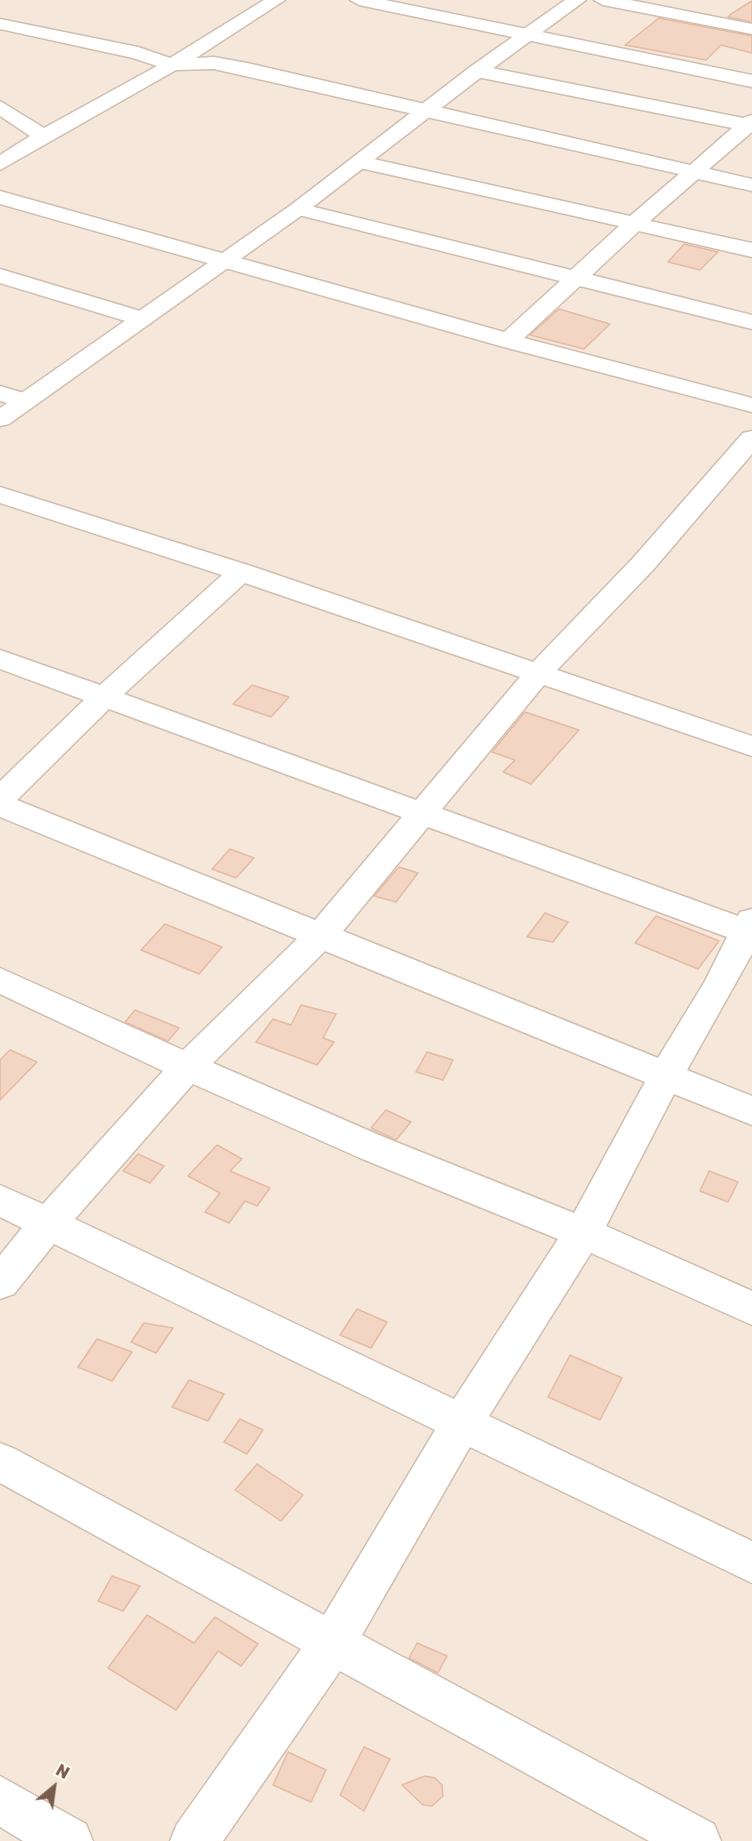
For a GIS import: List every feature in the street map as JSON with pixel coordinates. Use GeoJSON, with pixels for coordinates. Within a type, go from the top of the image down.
{"type":"FeatureCollection","features":[{"type":"Feature","properties":{"kind":"street"},"geometry":{"type":"LineString","coordinates":[[0,164],[44,136],[172,65],[276,0]]}},
{"type":"Feature","properties":{"kind":"street"},"geometry":{"type":"LineString","coordinates":[[359,0],[752,81]]}},
{"type":"Feature","properties":{"kind":"street"},"geometry":{"type":"LineString","coordinates":[[0,419],[298,209],[424,110],[577,0]]}},
{"type":"Feature","properties":{"kind":"street"},"geometry":{"type":"LineString","coordinates":[[603,0],[752,30]]}},
{"type":"Feature","properties":{"kind":"street"},"geometry":{"type":"LineString","coordinates":[[0,24],[138,53],[172,65],[214,63],[752,185]]}},
{"type":"Feature","properties":{"kind":"street"},"geometry":{"type":"LineString","coordinates":[[477,71],[750,124]]}},
{"type":"Feature","properties":{"kind":"street"},"geometry":{"type":"LineString","coordinates":[[0,106],[44,136]]}},
{"type":"Feature","properties":{"kind":"street"},"geometry":{"type":"LineString","coordinates":[[508,341],[635,223],[750,124]]}},
{"type":"Feature","properties":{"kind":"street"},"geometry":{"type":"LineString","coordinates":[[360,162],[752,250]]}},
{"type":"Feature","properties":{"kind":"street"},"geometry":{"type":"LineString","coordinates":[[0,196],[508,341],[752,405]]}},
{"type":"Feature","properties":{"kind":"street"},"geometry":{"type":"LineString","coordinates":[[298,209],[752,322]]}},
{"type":"Feature","properties":{"kind":"street"},"geometry":{"type":"LineString","coordinates":[[0,276],[142,319]]}},
{"type":"Feature","properties":{"kind":"street"},"geometry":{"type":"LineString","coordinates":[[0,393],[26,400]]}},
{"type":"Feature","properties":{"kind":"street"},"geometry":{"type":"LineString","coordinates":[[0,1283],[47,1224],[187,1067],[322,934],[538,673],[643,564],[752,438]]}},
{"type":"Feature","properties":{"kind":"street"},"geometry":{"type":"LineString","coordinates":[[0,495],[241,572],[752,746]]}},
{"type":"Feature","properties":{"kind":"street"},"geometry":{"type":"LineString","coordinates":[[0,799],[104,697],[241,572]]}},
{"type":"Feature","properties":{"kind":"street"},"geometry":{"type":"LineString","coordinates":[[0,659],[421,812],[750,928],[721,983],[666,1076],[584,1233],[461,1424],[332,1644],[194,1841]]}},
{"type":"Feature","properties":{"kind":"street"},"geometry":{"type":"LineString","coordinates":[[0,805],[322,934],[752,1111]]}},
{"type":"Feature","properties":{"kind":"street"},"geometry":{"type":"LineString","coordinates":[[0,980],[187,1067],[373,1148],[584,1233],[752,1309]]}},
{"type":"Feature","properties":{"kind":"street"},"geometry":{"type":"LineString","coordinates":[[0,1200],[752,1563]]}},
{"type":"Feature","properties":{"kind":"street"},"geometry":{"type":"LineString","coordinates":[[0,1462],[697,1841]]}},
{"type":"Feature","properties":{"kind":"street"},"geometry":{"type":"LineString","coordinates":[[0,1800],[69,1841]]}},
{"type":"Feature","properties":{"kind":"shaded area"},"geometry":{"type":"Polygon","coordinates":[[[0,0],[752,0],[752,1841],[0,1841],[0,0]]]}},
{"type":"Feature","properties":{"kind":"building"},"geometry":{"type":"Polygon","coordinates":[[[752,1],[752,22],[728,17],[731,14],[752,1]]]}},
{"type":"Feature","properties":{"kind":"building"},"geometry":{"type":"Polygon","coordinates":[[[659,18],[752,36],[752,53],[721,45],[706,60],[625,45],[659,18]]]}},
{"type":"Feature","properties":{"kind":"building"},"geometry":{"type":"Polygon","coordinates":[[[684,244],[718,252],[700,270],[668,262],[684,244]]]}},
{"type":"Feature","properties":{"kind":"building"},"geometry":{"type":"Polygon","coordinates":[[[559,309],[610,324],[584,349],[530,335],[559,309]]]}},
{"type":"Feature","properties":{"kind":"building"},"geometry":{"type":"Polygon","coordinates":[[[252,685],[289,697],[271,717],[233,704],[252,685]]]}},
{"type":"Feature","properties":{"kind":"building"},"geometry":{"type":"Polygon","coordinates":[[[525,712],[579,730],[531,784],[503,772],[515,760],[492,752],[525,712]]]}},
{"type":"Feature","properties":{"kind":"building"},"geometry":{"type":"Polygon","coordinates":[[[230,849],[254,858],[236,878],[212,869],[230,849]]]}},
{"type":"Feature","properties":{"kind":"building"},"geometry":{"type":"Polygon","coordinates":[[[399,867],[418,873],[396,902],[374,896],[399,867]]]}},
{"type":"Feature","properties":{"kind":"building"},"geometry":{"type":"Polygon","coordinates":[[[545,913],[568,922],[553,942],[527,937],[545,913]]]}},
{"type":"Feature","properties":{"kind":"building"},"geometry":{"type":"Polygon","coordinates":[[[656,916],[719,941],[698,969],[635,943],[656,916]]]}},
{"type":"Feature","properties":{"kind":"building"},"geometry":{"type":"Polygon","coordinates":[[[165,924],[222,947],[199,974],[141,950],[165,924]]]}},
{"type":"Feature","properties":{"kind":"building"},"geometry":{"type":"Polygon","coordinates":[[[301,1005],[336,1014],[323,1038],[334,1042],[317,1065],[256,1042],[273,1019],[291,1025],[301,1005]]]}},
{"type":"Feature","properties":{"kind":"building"},"geometry":{"type":"Polygon","coordinates":[[[135,1010],[179,1028],[168,1041],[125,1022],[135,1010]]]}},
{"type":"Feature","properties":{"kind":"building"},"geometry":{"type":"Polygon","coordinates":[[[10,1050],[37,1062],[0,1100],[0,1060],[10,1050]]]}},
{"type":"Feature","properties":{"kind":"building"},"geometry":{"type":"Polygon","coordinates":[[[427,1052],[453,1060],[443,1080],[416,1072],[427,1052]]]}},
{"type":"Feature","properties":{"kind":"building"},"geometry":{"type":"Polygon","coordinates":[[[386,1110],[411,1122],[396,1140],[371,1128],[386,1110]]]}},
{"type":"Feature","properties":{"kind":"building"},"geometry":{"type":"Polygon","coordinates":[[[217,1145],[242,1159],[230,1171],[270,1188],[257,1206],[245,1201],[229,1223],[205,1212],[220,1193],[188,1176],[217,1145]]]}},
{"type":"Feature","properties":{"kind":"building"},"geometry":{"type":"Polygon","coordinates":[[[138,1154],[164,1166],[150,1183],[123,1171],[138,1154]]]}},
{"type":"Feature","properties":{"kind":"building"},"geometry":{"type":"Polygon","coordinates":[[[709,1171],[738,1182],[728,1202],[700,1191],[709,1171]]]}},
{"type":"Feature","properties":{"kind":"building"},"geometry":{"type":"Polygon","coordinates":[[[357,1309],[387,1322],[371,1348],[340,1335],[357,1309]]]}},
{"type":"Feature","properties":{"kind":"building"},"geometry":{"type":"Polygon","coordinates":[[[144,1323],[173,1328],[156,1353],[131,1342],[144,1323]]]}},
{"type":"Feature","properties":{"kind":"building"},"geometry":{"type":"Polygon","coordinates":[[[97,1339],[132,1352],[112,1381],[78,1367],[97,1339]]]}},
{"type":"Feature","properties":{"kind":"building"},"geometry":{"type":"Polygon","coordinates":[[[570,1355],[622,1378],[600,1420],[548,1397],[570,1355]]]}},
{"type":"Feature","properties":{"kind":"building"},"geometry":{"type":"Polygon","coordinates":[[[189,1380],[224,1394],[208,1421],[172,1407],[189,1380]]]}},
{"type":"Feature","properties":{"kind":"building"},"geometry":{"type":"Polygon","coordinates":[[[240,1419],[263,1430],[247,1454],[224,1442],[240,1419]]]}},
{"type":"Feature","properties":{"kind":"building"},"geometry":{"type":"Polygon","coordinates":[[[257,1464],[303,1495],[281,1521],[235,1490],[257,1464]]]}},
{"type":"Feature","properties":{"kind":"building"},"geometry":{"type":"Polygon","coordinates":[[[112,1576],[140,1586],[123,1611],[98,1601],[112,1576]]]}},
{"type":"Feature","properties":{"kind":"building"},"geometry":{"type":"Polygon","coordinates":[[[147,1615],[194,1643],[215,1617],[258,1644],[241,1666],[218,1651],[176,1710],[108,1668],[147,1615]]]}},
{"type":"Feature","properties":{"kind":"building"},"geometry":{"type":"Polygon","coordinates":[[[417,1643],[447,1656],[438,1673],[409,1658],[417,1643]]]}},
{"type":"Feature","properties":{"kind":"building"},"geometry":{"type":"Polygon","coordinates":[[[364,1747],[390,1759],[364,1811],[340,1795],[364,1747]]]}},
{"type":"Feature","properties":{"kind":"building"},"geometry":{"type":"Polygon","coordinates":[[[288,1752],[326,1770],[311,1802],[273,1785],[288,1752]]]}},
{"type":"Feature","properties":{"kind":"building"},"geometry":{"type":"Polygon","coordinates":[[[425,1776],[435,1778],[442,1785],[443,1796],[432,1806],[423,1805],[402,1785],[425,1776]]]}}]}
